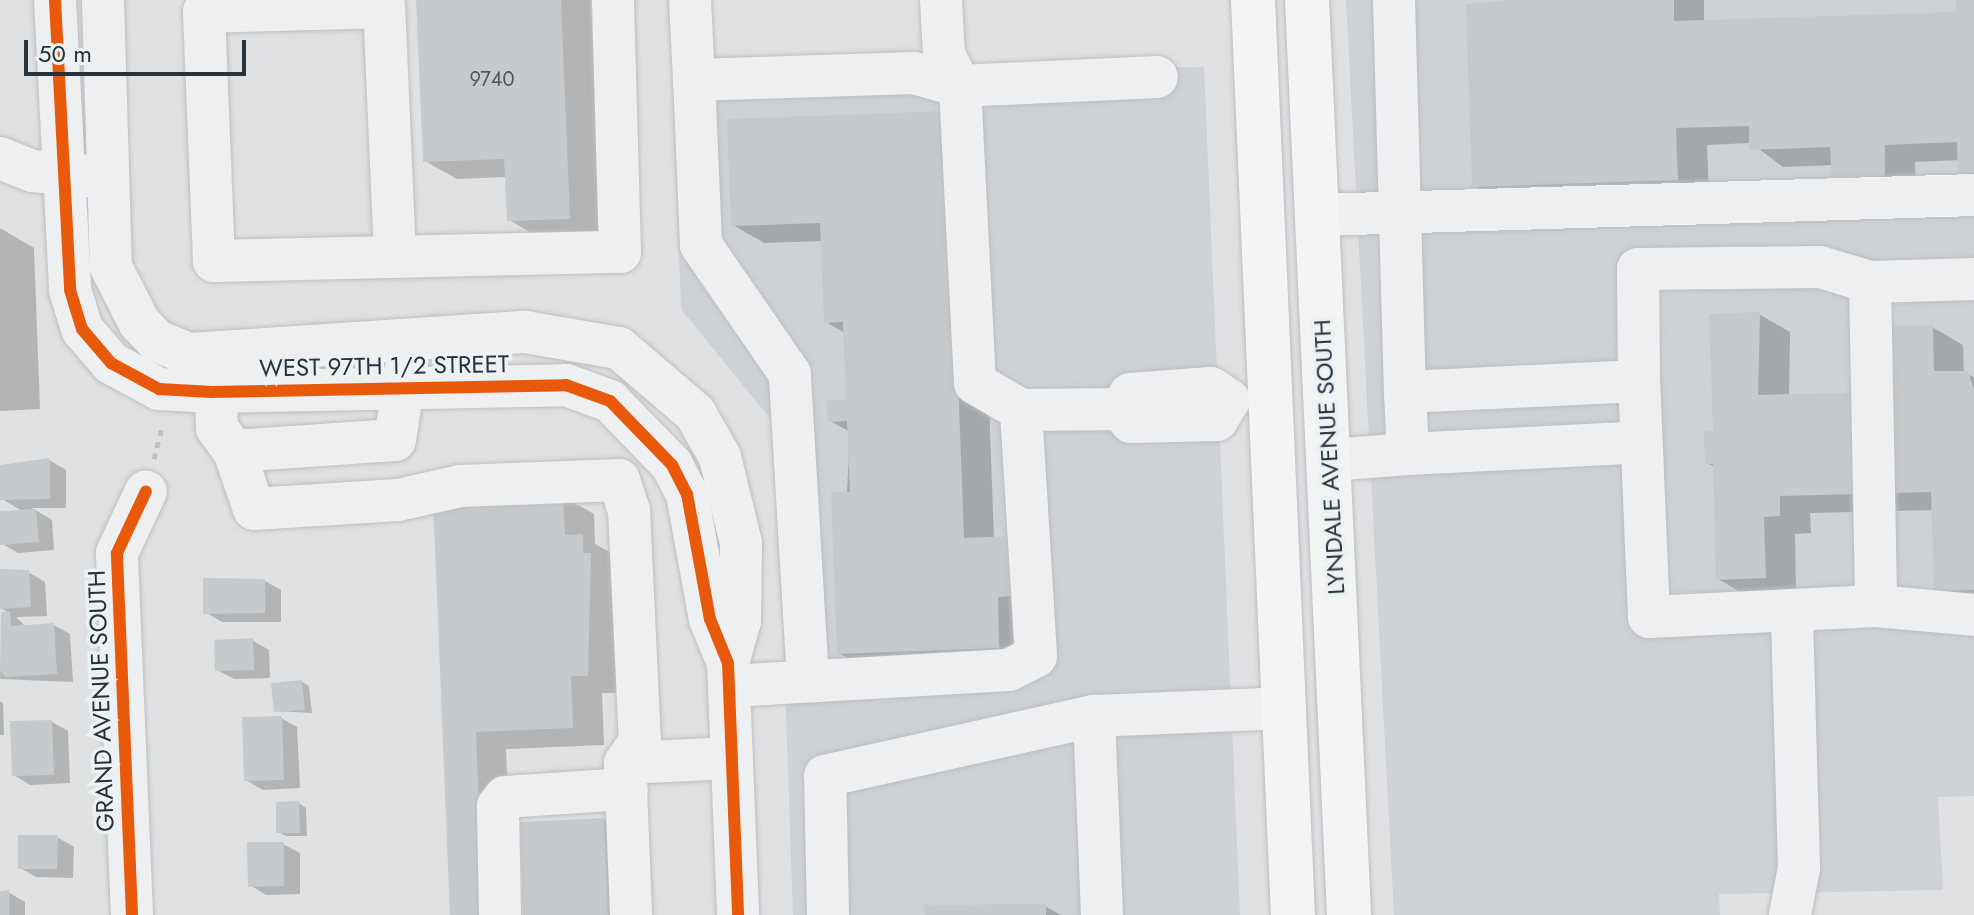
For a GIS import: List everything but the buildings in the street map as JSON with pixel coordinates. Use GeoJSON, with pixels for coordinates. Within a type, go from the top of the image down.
{"type":"FeatureCollection","features":[{"type":"Feature","properties":{"kind":"main road"},"geometry":{"type":"LineString","coordinates":[[1253,0],[1263,218],[1250,400],[1273,460],[1293,915]]}},
{"type":"Feature","properties":{"kind":"main road","name":"LYNDALE AVENUE SOUTH"},"geometry":{"type":"LineString","coordinates":[[1307,0],[1349,915]]}},
{"type":"Feature","properties":{"kind":"main road"},"geometry":{"type":"LineString","coordinates":[[1263,218],[1317,215]]}},
{"type":"Feature","properties":{"kind":"main road"},"geometry":{"type":"LineString","coordinates":[[1250,400],[1327,401]]}},
{"type":"Feature","properties":{"kind":"main road"},"geometry":{"type":"LineString","coordinates":[[1273,460],[1330,460]]}},
{"type":"Feature","properties":{"kind":"main road"},"geometry":{"type":"LineString","coordinates":[[1284,708],[1343,770]]}},
{"type":"Feature","properties":{"kind":"street"},"geometry":{"type":"LineString","coordinates":[[55,0],[63,177]]}},
{"type":"Feature","properties":{"kind":"street"},"geometry":{"type":"LineString","coordinates":[[0,158],[63,177],[108,175],[103,0]]}},
{"type":"Feature","properties":{"kind":"street"},"geometry":{"type":"LineString","coordinates":[[395,256],[384,7],[199,6],[214,261],[620,252],[613,0]]}},
{"type":"Feature","properties":{"kind":"street"},"geometry":{"type":"LineString","coordinates":[[690,0],[701,245],[790,374],[808,681]]}},
{"type":"Feature","properties":{"kind":"street"},"geometry":{"type":"LineString","coordinates":[[941,0],[944,55],[960,86],[975,383],[1021,410],[1121,409],[1131,422],[1217,420],[1250,400]]}},
{"type":"Feature","properties":{"kind":"street"},"geometry":{"type":"LineString","coordinates":[[1394,0],[1408,454]]}},
{"type":"Feature","properties":{"kind":"street"},"geometry":{"type":"LineString","coordinates":[[694,80],[914,73],[960,86],[1157,77]]}},
{"type":"Feature","properties":{"kind":"street","name":"WEST 97TH 1/2 STREET"},"geometry":{"type":"LineString","coordinates":[[108,175],[111,267],[119,296],[139,322],[214,372],[408,388],[566,385],[610,401],[648,434],[687,494]]}},
{"type":"Feature","properties":{"kind":"street","name":"WEST 97TH 1/2 STREET"},"geometry":{"type":"LineString","coordinates":[[63,177],[70,290],[82,329],[111,363],[159,389],[214,372],[406,336],[525,332],[619,348],[695,413],[720,457],[741,543],[740,621],[729,675]]}},
{"type":"Feature","properties":{"kind":"street"},"geometry":{"type":"LineString","coordinates":[[1317,215],[1974,195]]}},
{"type":"Feature","properties":{"kind":"street"},"geometry":{"type":"LineString","coordinates":[[1974,279],[1870,282],[1820,267],[1638,269],[1641,442],[1649,617],[1876,606],[1974,615]]}},
{"type":"Feature","properties":{"kind":"street"},"geometry":{"type":"LineString","coordinates":[[1870,282],[1876,606]]}},
{"type":"Feature","properties":{"kind":"street"},"geometry":{"type":"LineString","coordinates":[[234,451],[395,440],[408,388],[406,336]]}},
{"type":"Feature","properties":{"kind":"street"},"geometry":{"type":"LineString","coordinates":[[214,372],[217,428],[234,451],[254,509],[398,500],[460,486],[619,480],[629,510],[640,741],[626,776],[631,915]]}},
{"type":"Feature","properties":{"kind":"street"},"geometry":{"type":"LineString","coordinates":[[1405,392],[1639,378]]}},
{"type":"Feature","properties":{"kind":"street"},"geometry":{"type":"LineString","coordinates":[[729,675],[808,681],[1009,670],[1036,656],[1021,410]]}},
{"type":"Feature","properties":{"kind":"street"},"geometry":{"type":"LineString","coordinates":[[1330,460],[1641,442]]}},
{"type":"Feature","properties":{"kind":"street","name":"GRAND AVENUE SOUTH"},"geometry":{"type":"LineString","coordinates":[[132,915],[117,553],[146,491]]}},
{"type":"Feature","properties":{"kind":"street"},"geometry":{"type":"LineString","coordinates":[[629,510],[687,494],[710,619],[729,675],[738,915]]}},
{"type":"Feature","properties":{"kind":"street"},"geometry":{"type":"LineString","coordinates":[[1790,915],[1799,868],[1792,610]]}},
{"type":"Feature","properties":{"kind":"street"},"geometry":{"type":"LineString","coordinates":[[828,915],[825,776],[1094,716],[1284,708]]}},
{"type":"Feature","properties":{"kind":"street"},"geometry":{"type":"LineString","coordinates":[[1094,716],[1102,915]]}},
{"type":"Feature","properties":{"kind":"street"},"geometry":{"type":"LineString","coordinates":[[500,915],[498,806],[505,797],[732,758]]}},
{"type":"Feature","properties":{"kind":"shaded area"},"geometry":{"type":"Polygon","coordinates":[[[1346,0],[1974,0],[1974,796],[1938,797],[1943,890],[1719,894],[1720,915],[1394,915],[1346,0]]]}},
{"type":"Feature","properties":{"kind":"shaded area"},"geometry":{"type":"Polygon","coordinates":[[[1204,67],[1240,915],[793,915],[776,426],[681,309],[673,70],[1204,67]]]}},
{"type":"Feature","properties":{"kind":"cycle path"},"geometry":{"type":"LineString","coordinates":[[55,0],[70,290],[82,329],[111,363],[159,389],[212,392],[566,385],[610,401],[672,465],[687,494],[710,619],[728,663],[738,915]]}},
{"type":"Feature","properties":{"kind":"cycle path"},"geometry":{"type":"LineString","coordinates":[[132,915],[117,553],[146,491]]}}]}
